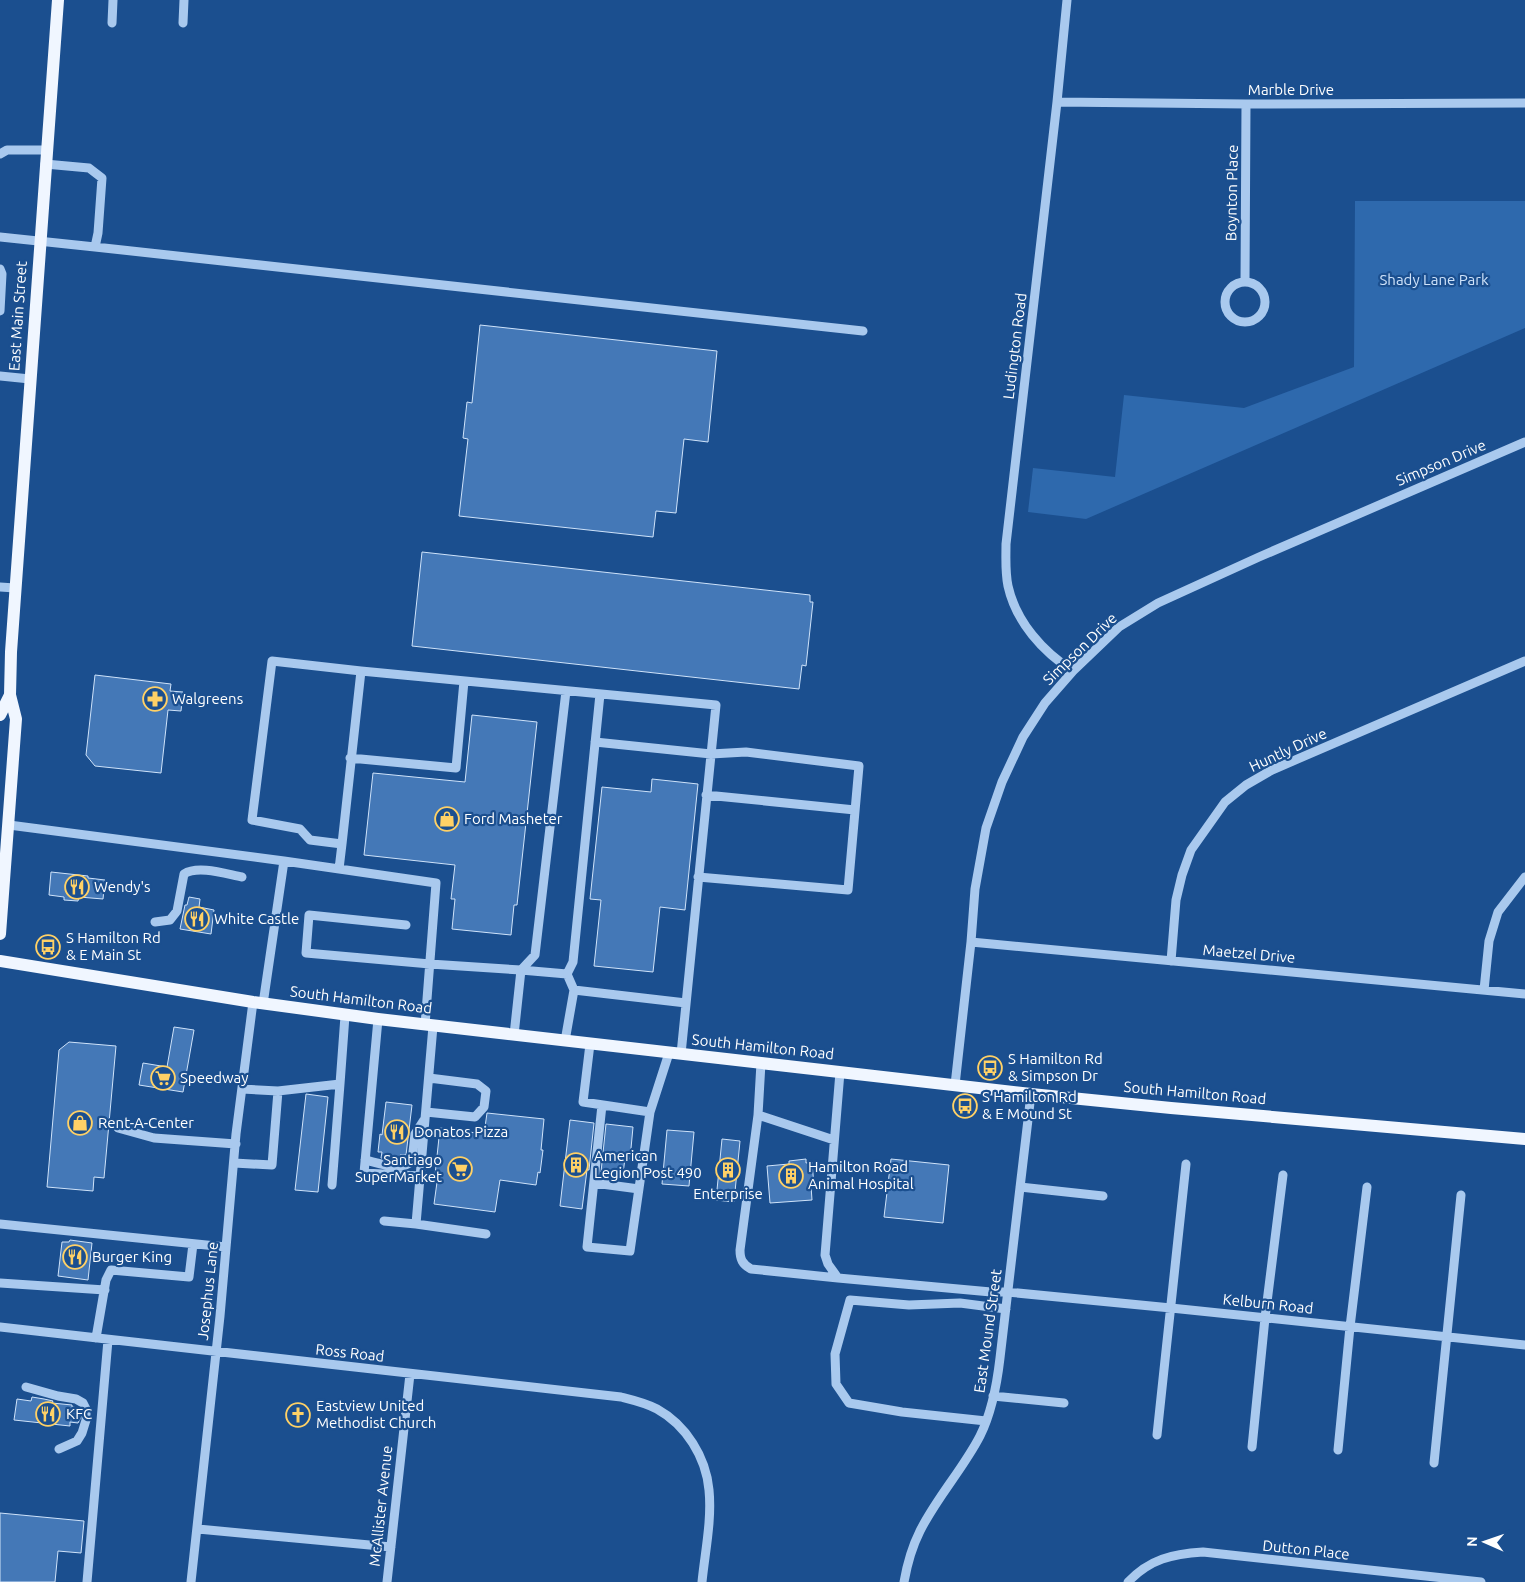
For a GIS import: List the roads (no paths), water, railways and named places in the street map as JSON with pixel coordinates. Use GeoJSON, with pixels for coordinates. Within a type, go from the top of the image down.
{"type":"FeatureCollection","features":[{"type":"Feature","properties":{"kind":"main road","name":"East Main Street"},"geometry":{"type":"LineString","coordinates":[[0,934],[16,719],[10,695],[5,652],[15,588],[58,0]]}},
{"type":"Feature","properties":{"kind":"main road","name":"East Main Street"},"geometry":{"type":"LineString","coordinates":[[0,715],[10,695]]}},
{"type":"Feature","properties":{"kind":"main road","name":"South Hamilton Road"},"geometry":{"type":"LineString","coordinates":[[0,961],[258,1003],[378,1020],[1031,1094],[1525,1139]]}},
{"type":"Feature","properties":{"kind":"street"},"geometry":{"type":"LineString","coordinates":[[112,23],[113,0]]}},
{"type":"Feature","properties":{"kind":"street"},"geometry":{"type":"LineString","coordinates":[[183,23],[184,0]]}},
{"type":"Feature","properties":{"kind":"street","name":"Ludington Road"},"geometry":{"type":"LineString","coordinates":[[1067,0],[1058,102],[1006,544],[1005,566],[1012,600],[1036,641],[1055,660],[1073,671]]}},
{"type":"Feature","properties":{"kind":"street","name":"Marble Drive"},"geometry":{"type":"LineString","coordinates":[[1058,102],[1246,104],[1525,103]]}},
{"type":"Feature","properties":{"kind":"street","name":"Boynton Place"},"geometry":{"type":"LineString","coordinates":[[1245,282],[1246,104]]}},
{"type":"Feature","properties":{"kind":"street"},"geometry":{"type":"LineString","coordinates":[[0,154],[7,150],[46,150]]}},
{"type":"Feature","properties":{"kind":"street"},"geometry":{"type":"LineString","coordinates":[[45,164],[89,168],[102,178],[98,233],[95,247]]}},
{"type":"Feature","properties":{"kind":"street"},"geometry":{"type":"LineString","coordinates":[[0,237],[863,331]]}},
{"type":"Feature","properties":{"kind":"street"},"geometry":{"type":"LineString","coordinates":[[0,269],[2,274],[0,310]]}},
{"type":"Feature","properties":{"kind":"street"},"geometry":{"type":"LineString","coordinates":[[1245,282],[1258,286],[1265,297],[1265,304],[1260,316],[1248,322],[1235,320],[1230,316],[1225,304],[1225,297],[1228,291],[1238,283],[1245,282]]}},
{"type":"Feature","properties":{"kind":"street"},"geometry":{"type":"LineString","coordinates":[[0,376],[30,379]]}},
{"type":"Feature","properties":{"kind":"street","name":"Simpson Drive"},"geometry":{"type":"LineString","coordinates":[[955,1085],[975,889],[986,828],[1002,782],[1023,737],[1045,703],[1073,671],[1119,627],[1158,603],[1259,557],[1525,442]]}},
{"type":"Feature","properties":{"kind":"street"},"geometry":{"type":"LineString","coordinates":[[0,587],[15,588]]}},
{"type":"Feature","properties":{"kind":"street"},"geometry":{"type":"LineString","coordinates":[[342,844],[310,840],[300,830],[252,820],[272,660],[360,671],[716,705],[686,1003],[675,1054],[650,1112],[630,1251],[587,1247],[602,1105]]}},
{"type":"Feature","properties":{"kind":"street","name":"Huntly Drive"},"geometry":{"type":"LineString","coordinates":[[1171,961],[1176,900],[1182,875],[1191,850],[1225,802],[1246,785],[1272,770],[1525,661]]}},
{"type":"Feature","properties":{"kind":"street"},"geometry":{"type":"LineString","coordinates":[[339,869],[360,671]]}},
{"type":"Feature","properties":{"kind":"street"},"geometry":{"type":"LineString","coordinates":[[350,758],[456,768],[464,681]]}},
{"type":"Feature","properties":{"kind":"street"},"geometry":{"type":"LineString","coordinates":[[514,1035],[521,970],[535,955],[566,690]]}},
{"type":"Feature","properties":{"kind":"street"},"geometry":{"type":"LineString","coordinates":[[567,974],[573,962],[600,694]]}},
{"type":"Feature","properties":{"kind":"street"},"geometry":{"type":"LineString","coordinates":[[595,742],[711,754],[746,752],[859,766],[848,890],[698,877]]}},
{"type":"Feature","properties":{"kind":"street"},"geometry":{"type":"LineString","coordinates":[[706,795],[855,810]]}},
{"type":"Feature","properties":{"kind":"street"},"geometry":{"type":"LineString","coordinates":[[9,825],[436,883],[430,964],[428,1078],[416,1224]]}},
{"type":"Feature","properties":{"kind":"street","name":"Josephus Lane"},"geometry":{"type":"LineString","coordinates":[[191,1582],[198,1529],[242,1089],[284,861]]}},
{"type":"Feature","properties":{"kind":"street"},"geometry":{"type":"LineString","coordinates":[[155,922],[170,920],[177,911],[184,874],[189,871],[197,869],[242,876]]}},
{"type":"Feature","properties":{"kind":"street"},"geometry":{"type":"LineString","coordinates":[[1484,990],[1489,940],[1498,912],[1525,877]]}},
{"type":"Feature","properties":{"kind":"street"},"geometry":{"type":"LineString","coordinates":[[406,925],[309,915],[306,953],[567,974]]}},
{"type":"Feature","properties":{"kind":"street","name":"Maetzel Drive"},"geometry":{"type":"LineString","coordinates":[[971,942],[1525,994]]}},
{"type":"Feature","properties":{"kind":"street"},"geometry":{"type":"LineString","coordinates":[[565,1041],[574,990],[567,974]]}},
{"type":"Feature","properties":{"kind":"street"},"geometry":{"type":"LineString","coordinates":[[574,990],[686,1003]]}},
{"type":"Feature","properties":{"kind":"street"},"geometry":{"type":"LineString","coordinates":[[332,1185],[346,1016]]}},
{"type":"Feature","properties":{"kind":"street"},"geometry":{"type":"LineString","coordinates":[[378,1020],[364,1173],[420,1176]]}},
{"type":"Feature","properties":{"kind":"street"},"geometry":{"type":"LineString","coordinates":[[590,1044],[583,1102],[650,1112]]}},
{"type":"Feature","properties":{"kind":"street","name":"Kelburn Road"},"geometry":{"type":"LineString","coordinates":[[761,1063],[758,1115],[740,1257],[745,1266],[751,1269],[1171,1308],[1525,1345]]}},
{"type":"Feature","properties":{"kind":"street"},"geometry":{"type":"LineString","coordinates":[[838,1278],[828,1264],[825,1255],[840,1072]]}},
{"type":"Feature","properties":{"kind":"street"},"geometry":{"type":"LineString","coordinates":[[425,1115],[476,1117],[484,1107],[486,1090],[477,1084],[428,1078]]}},
{"type":"Feature","properties":{"kind":"street"},"geometry":{"type":"LineString","coordinates":[[242,1089],[278,1091],[340,1084]]}},
{"type":"Feature","properties":{"kind":"street"},"geometry":{"type":"LineString","coordinates":[[234,1163],[272,1165],[278,1091]]}},
{"type":"Feature","properties":{"kind":"street","name":"East Mound Street"},"geometry":{"type":"LineString","coordinates":[[904,1582],[911,1554],[920,1531],[962,1468],[980,1435],[993,1396],[999,1365],[1031,1094]]}},
{"type":"Feature","properties":{"kind":"street"},"geometry":{"type":"LineString","coordinates":[[365,1160],[383,1165],[408,1166],[412,1161],[415,1134],[425,1115]]}},
{"type":"Feature","properties":{"kind":"street"},"geometry":{"type":"LineString","coordinates":[[758,1115],[834,1140]]}},
{"type":"Feature","properties":{"kind":"street"},"geometry":{"type":"LineString","coordinates":[[118,1128],[154,1138],[236,1144]]}},
{"type":"Feature","properties":{"kind":"street"},"geometry":{"type":"LineString","coordinates":[[1157,1435],[1186,1164]]}},
{"type":"Feature","properties":{"kind":"street"},"geometry":{"type":"LineString","coordinates":[[1252,1447],[1282,1175]]}},
{"type":"Feature","properties":{"kind":"street"},"geometry":{"type":"LineString","coordinates":[[594,1183],[639,1189]]}},
{"type":"Feature","properties":{"kind":"street"},"geometry":{"type":"LineString","coordinates":[[1020,1187],[1103,1196]]}},
{"type":"Feature","properties":{"kind":"street"},"geometry":{"type":"LineString","coordinates":[[1338,1450],[1350,1327],[1367,1187]]}},
{"type":"Feature","properties":{"kind":"street"},"geometry":{"type":"LineString","coordinates":[[1434,1463],[1462,1195]]}},
{"type":"Feature","properties":{"kind":"street"},"geometry":{"type":"LineString","coordinates":[[384,1221],[486,1234]]}},
{"type":"Feature","properties":{"kind":"street"},"geometry":{"type":"LineString","coordinates":[[0,1224],[226,1248]]}},
{"type":"Feature","properties":{"kind":"street"},"geometry":{"type":"LineString","coordinates":[[96,1338],[106,1280],[111,1270],[189,1277],[192,1244]]}},
{"type":"Feature","properties":{"kind":"street"},"geometry":{"type":"LineString","coordinates":[[0,1283],[105,1290]]}},
{"type":"Feature","properties":{"kind":"street"},"geometry":{"type":"LineString","coordinates":[[986,1421],[902,1412],[849,1403],[836,1384],[835,1354],[850,1300],[909,1305],[960,1303],[1006,1309]]}},
{"type":"Feature","properties":{"kind":"street","name":"Ross Road"},"geometry":{"type":"LineString","coordinates":[[0,1327],[621,1397],[639,1402],[657,1409],[673,1420],[687,1434],[698,1451],[706,1470],[710,1510],[702,1582]]}},
{"type":"Feature","properties":{"kind":"street"},"geometry":{"type":"LineString","coordinates":[[87,1582],[108,1340]]}},
{"type":"Feature","properties":{"kind":"street","name":"McAllister Avenue"},"geometry":{"type":"LineString","coordinates":[[387,1582],[410,1374]]}},
{"type":"Feature","properties":{"kind":"street"},"geometry":{"type":"LineString","coordinates":[[26,1387],[76,1399],[83,1403],[86,1414],[82,1433],[76,1441],[59,1449]]}},
{"type":"Feature","properties":{"kind":"street"},"geometry":{"type":"LineString","coordinates":[[993,1396],[1064,1403]]}},
{"type":"Feature","properties":{"kind":"street"},"geometry":{"type":"LineString","coordinates":[[198,1529],[391,1547]]}},
{"type":"Feature","properties":{"kind":"street","name":"Dutton Place"},"geometry":{"type":"LineString","coordinates":[[1131,1579],[1149,1564],[1166,1557],[1203,1552],[1481,1582]]}},
{"type":"Feature","properties":{"kind":"street"},"geometry":{"type":"LineString","coordinates":[[1380,1582],[1381,1572]]}},
{"type":"Feature","properties":{"kind":"place","name":"Walgreens"},"geometry":{"type":"Point","coordinates":[155,699]}},
{"type":"Feature","properties":{"kind":"place","name":"Ford Masheter"},"geometry":{"type":"Point","coordinates":[447,819]}},
{"type":"Feature","properties":{"kind":"place","name":"Wendy's"},"geometry":{"type":"Point","coordinates":[77,887]}},
{"type":"Feature","properties":{"kind":"place","name":"White Castle"},"geometry":{"type":"Point","coordinates":[197,919]}},
{"type":"Feature","properties":{"kind":"place","name":"S Hamilton Rd & E Main St"},"geometry":{"type":"Point","coordinates":[48,947]}},
{"type":"Feature","properties":{"kind":"place","name":"S Hamilton Rd & Simpson Dr"},"geometry":{"type":"Point","coordinates":[990,1068]}},
{"type":"Feature","properties":{"kind":"place","name":"Speedway"},"geometry":{"type":"Point","coordinates":[163,1078]}},
{"type":"Feature","properties":{"kind":"place","name":"S Hamilton Rd & E Mound St"},"geometry":{"type":"Point","coordinates":[965,1106]}},
{"type":"Feature","properties":{"kind":"place","name":"Rent-A-Center"},"geometry":{"type":"Point","coordinates":[80,1123]}},
{"type":"Feature","properties":{"kind":"place","name":"Donatos Pizza"},"geometry":{"type":"Point","coordinates":[397,1132]}},
{"type":"Feature","properties":{"kind":"place","name":"American Legion Post 490"},"geometry":{"type":"Point","coordinates":[576,1165]}},
{"type":"Feature","properties":{"kind":"place","name":"Santiago SuperMarket"},"geometry":{"type":"Point","coordinates":[460,1169]}},
{"type":"Feature","properties":{"kind":"place","name":"Enterprise"},"geometry":{"type":"Point","coordinates":[728,1170]}},
{"type":"Feature","properties":{"kind":"place","name":"Hamilton Road Animal Hospital"},"geometry":{"type":"Point","coordinates":[791,1176]}},
{"type":"Feature","properties":{"kind":"place","name":"Burger King"},"geometry":{"type":"Point","coordinates":[75,1257]}},
{"type":"Feature","properties":{"kind":"place","name":"KFC"},"geometry":{"type":"Point","coordinates":[48,1414]}},
{"type":"Feature","properties":{"kind":"place","name":"Eastview United Methodist Church"},"geometry":{"type":"Point","coordinates":[298,1415]}},
{"type":"Feature","properties":{"kind":"park label","name":"Shady Lane Park"},"geometry":{"type":"Point","coordinates":[1434,280]}}]}
